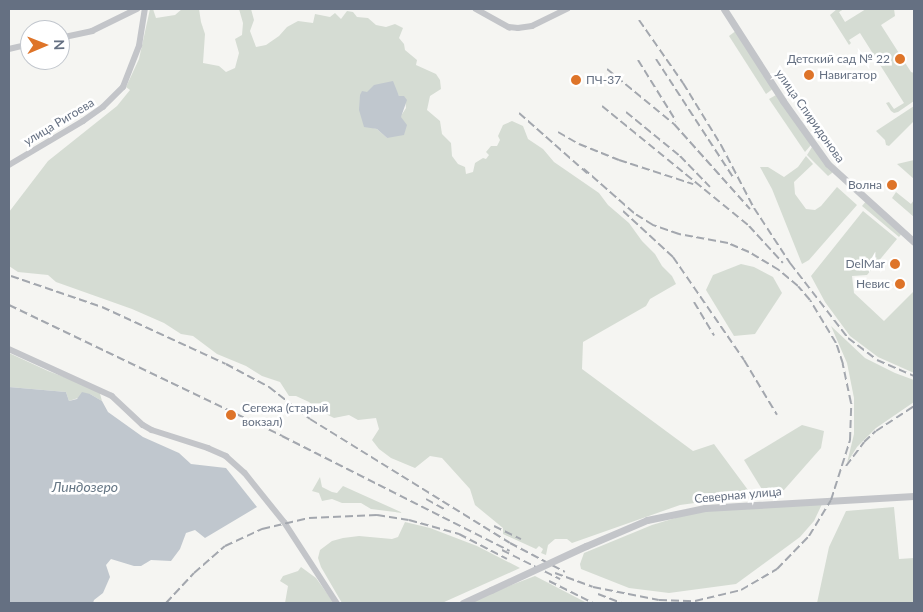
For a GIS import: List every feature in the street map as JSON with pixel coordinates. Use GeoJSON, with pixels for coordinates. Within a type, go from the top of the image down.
{"type":"FeatureCollection","features":[{"type":"Feature","properties":{"kind":"street"},"geometry":{"type":"LineString","coordinates":[[70,36],[92,32],[137,9]]}},
{"type":"Feature","properties":{"kind":"street","name":"улица Ригоева"},"geometry":{"type":"LineString","coordinates":[[9,164],[83,121],[122,88],[139,46],[145,9]]}},
{"type":"Feature","properties":{"kind":"street"},"geometry":{"type":"LineString","coordinates":[[476,9],[509,27],[518,28],[532,26],[566,9]]}},
{"type":"Feature","properties":{"kind":"street","name":"улица Спиридонова"},"geometry":{"type":"LineString","coordinates":[[724,9],[783,101],[828,164],[914,242]]}},
{"type":"Feature","properties":{"kind":"street"},"geometry":{"type":"LineString","coordinates":[[9,349],[112,396],[143,425],[152,430],[208,448],[226,456],[245,473],[285,523],[337,603]]}},
{"type":"Feature","properties":{"kind":"street","name":"Северная улица"},"geometry":{"type":"LineString","coordinates":[[463,603],[647,520],[705,508],[914,496]]}},
{"type":"Feature","properties":{"kind":"shaded area"},"geometry":{"type":"Polygon","coordinates":[[[150,9],[153,9],[156,18],[175,15],[182,9],[199,9],[205,34],[203,63],[219,66],[226,72],[235,68],[239,53],[235,39],[242,35],[243,23],[239,9],[251,9],[254,20],[250,31],[256,47],[266,45],[279,36],[287,27],[298,21],[313,23],[315,14],[330,17],[335,13],[341,19],[347,11],[353,12],[357,17],[368,18],[376,25],[386,27],[395,24],[403,28],[399,38],[404,44],[405,50],[417,60],[416,65],[436,74],[440,80],[441,89],[430,96],[427,110],[440,121],[442,134],[451,143],[452,156],[458,164],[465,167],[466,174],[473,172],[475,163],[483,158],[486,159],[489,155],[486,152],[491,146],[497,146],[500,140],[498,136],[503,125],[512,121],[523,126],[528,139],[543,149],[554,162],[599,193],[608,205],[629,223],[672,276],[676,284],[650,299],[646,306],[583,342],[582,369],[693,451],[714,444],[748,490],[746,496],[680,505],[572,543],[567,539],[555,539],[548,545],[546,555],[541,553],[543,549],[539,546],[536,549],[503,534],[503,528],[475,505],[470,489],[442,458],[430,456],[415,468],[391,458],[379,449],[372,440],[379,429],[376,418],[358,420],[349,415],[334,418],[318,410],[309,402],[296,396],[289,396],[280,382],[262,376],[246,366],[217,354],[193,336],[181,334],[164,323],[132,309],[56,282],[48,275],[18,272],[9,266],[9,212],[48,161],[117,106],[130,90],[126,87],[139,59],[150,9]],[[381,84],[364,122],[369,127],[377,129],[387,138],[406,108],[405,99],[399,96],[394,87],[381,84]]]}},
{"type":"Feature","properties":{"kind":"shaded area"},"geometry":{"type":"Polygon","coordinates":[[[837,9],[844,9],[839,12],[845,22],[866,9],[894,9],[895,16],[881,25],[911,72],[914,73],[914,101],[898,112],[894,113],[891,111],[886,103],[889,102],[894,109],[904,103],[860,33],[849,40],[851,43],[849,45],[830,15],[837,9]]]}},
{"type":"Feature","properties":{"kind":"shaded area"},"geometry":{"type":"Polygon","coordinates":[[[737,30],[774,88],[766,94],[729,36],[737,30]]]}},
{"type":"Feature","properties":{"kind":"shaded area"},"geometry":{"type":"Polygon","coordinates":[[[776,95],[811,145],[805,152],[769,99],[776,95]]]}},
{"type":"Feature","properties":{"kind":"shaded area"},"geometry":{"type":"Polygon","coordinates":[[[914,106],[914,121],[889,146],[886,145],[885,140],[876,131],[914,106]]]}},
{"type":"Feature","properties":{"kind":"shaded area"},"geometry":{"type":"Polygon","coordinates":[[[812,147],[833,171],[828,176],[807,155],[812,147]]]}},
{"type":"Feature","properties":{"kind":"shaded area"},"geometry":{"type":"Polygon","coordinates":[[[806,156],[813,164],[794,182],[795,194],[806,209],[815,210],[821,206],[837,187],[857,205],[809,260],[802,264],[772,189],[760,167],[768,167],[784,177],[798,167],[806,156]]]}},
{"type":"Feature","properties":{"kind":"shaded area"},"geometry":{"type":"Polygon","coordinates":[[[914,160],[914,179],[897,164],[914,160]]]}},
{"type":"Feature","properties":{"kind":"shaded area"},"geometry":{"type":"Polygon","coordinates":[[[896,192],[911,204],[914,200],[914,217],[892,198],[896,192]]]}},
{"type":"Feature","properties":{"kind":"shaded area"},"geometry":{"type":"Polygon","coordinates":[[[867,200],[904,231],[899,237],[862,206],[867,200]]]}},
{"type":"Feature","properties":{"kind":"shaded area"},"geometry":{"type":"Polygon","coordinates":[[[863,211],[897,239],[867,275],[852,276],[854,293],[884,321],[914,291],[914,373],[878,357],[850,336],[825,302],[811,276],[863,211]]]}},
{"type":"Feature","properties":{"kind":"shaded area"},"geometry":{"type":"Polygon","coordinates":[[[741,264],[754,267],[773,277],[782,293],[755,334],[734,336],[706,290],[713,275],[741,264]]]}},
{"type":"Feature","properties":{"kind":"shaded area"},"geometry":{"type":"Polygon","coordinates":[[[831,326],[865,358],[914,380],[914,402],[876,428],[857,447],[847,463],[854,434],[854,398],[847,363],[831,326]]]}},
{"type":"Feature","properties":{"kind":"shaded area"},"geometry":{"type":"Polygon","coordinates":[[[9,353],[48,371],[99,390],[102,401],[90,394],[69,401],[66,392],[9,387],[9,353]]]}},
{"type":"Feature","properties":{"kind":"shaded area"},"geometry":{"type":"Polygon","coordinates":[[[802,425],[824,431],[821,448],[784,490],[763,491],[744,460],[802,425]]]}},
{"type":"Feature","properties":{"kind":"shaded area"},"geometry":{"type":"Polygon","coordinates":[[[320,477],[322,487],[332,492],[337,493],[343,486],[403,513],[371,509],[361,503],[342,503],[332,499],[322,501],[319,493],[312,491],[320,477]]]}},
{"type":"Feature","properties":{"kind":"shaded area"},"geometry":{"type":"Polygon","coordinates":[[[823,502],[814,521],[800,537],[736,584],[669,593],[629,588],[581,569],[580,564],[584,553],[652,525],[682,516],[709,510],[823,502]]]}},
{"type":"Feature","properties":{"kind":"shaded area"},"geometry":{"type":"Polygon","coordinates":[[[894,507],[899,559],[914,558],[914,603],[817,603],[829,547],[846,511],[894,507]]]}},
{"type":"Feature","properties":{"kind":"shaded area"},"geometry":{"type":"Polygon","coordinates":[[[405,522],[430,528],[477,546],[520,568],[442,603],[342,603],[321,567],[318,558],[320,550],[332,541],[343,538],[359,536],[392,539],[398,537],[405,522]]]}},
{"type":"Feature","properties":{"kind":"shaded area"},"geometry":{"type":"Polygon","coordinates":[[[301,567],[316,578],[334,603],[285,603],[288,586],[280,581],[283,576],[298,571],[301,567]]]}},
{"type":"Feature","properties":{"kind":"shaded area"},"geometry":{"type":"Polygon","coordinates":[[[535,576],[587,603],[468,603],[490,593],[535,576]]]}},
{"type":"Feature","properties":{"kind":"water"},"geometry":{"type":"Polygon","coordinates":[[[393,81],[399,96],[404,96],[407,100],[401,117],[407,125],[404,135],[387,138],[377,129],[364,127],[359,110],[360,95],[362,91],[367,92],[374,85],[393,81]]]}},
{"type":"Feature","properties":{"kind":"water","name":"Линдозеро"},"geometry":{"type":"Polygon","coordinates":[[[9,387],[66,392],[69,401],[77,399],[82,392],[90,394],[102,401],[108,412],[143,437],[179,453],[191,464],[226,468],[257,507],[205,538],[195,530],[186,533],[180,549],[171,561],[151,560],[141,566],[134,566],[111,559],[106,565],[110,577],[103,593],[93,603],[9,603],[9,387]]]}},
{"type":"Feature","properties":{"kind":"railway"},"geometry":{"type":"LineString","coordinates":[[639,20],[683,83],[721,145],[754,208],[790,263],[848,338],[877,360],[914,376]]}},
{"type":"Feature","properties":{"kind":"railway"},"geometry":{"type":"LineString","coordinates":[[656,59],[733,177]]}},
{"type":"Feature","properties":{"kind":"railway"},"geometry":{"type":"LineString","coordinates":[[638,60],[676,121]]}},
{"type":"Feature","properties":{"kind":"railway"},"geometry":{"type":"LineString","coordinates":[[607,69],[674,124],[750,209]]}},
{"type":"Feature","properties":{"kind":"railway"},"geometry":{"type":"LineString","coordinates":[[602,106],[749,226],[783,263]]}},
{"type":"Feature","properties":{"kind":"railway"},"geometry":{"type":"LineString","coordinates":[[626,112],[680,156],[710,187]]}},
{"type":"Feature","properties":{"kind":"railway"},"geometry":{"type":"LineString","coordinates":[[519,113],[587,173]]}},
{"type":"Feature","properties":{"kind":"railway"},"geometry":{"type":"LineString","coordinates":[[558,132],[579,144],[619,160],[693,184]]}},
{"type":"Feature","properties":{"kind":"railway"},"geometry":{"type":"LineString","coordinates":[[555,573],[593,587],[659,600],[695,601],[741,590],[777,569],[809,536],[831,500],[850,440],[851,403],[843,364],[836,343],[810,300],[798,286],[779,270],[749,252],[728,243],[679,234],[653,225],[634,213],[584,169]]}},
{"type":"Feature","properties":{"kind":"railway"},"geometry":{"type":"LineString","coordinates":[[623,211],[673,257],[744,360],[777,415]]}},
{"type":"Feature","properties":{"kind":"railway"},"geometry":{"type":"LineString","coordinates":[[11,276],[102,307],[226,364],[269,387],[310,419],[510,543],[565,572]]}},
{"type":"Feature","properties":{"kind":"railway"},"geometry":{"type":"LineString","coordinates":[[694,302],[714,335]]}},
{"type":"Feature","properties":{"kind":"railway"},"geometry":{"type":"LineString","coordinates":[[9,305],[282,436],[510,551]]}},
{"type":"Feature","properties":{"kind":"railway"},"geometry":{"type":"LineString","coordinates":[[846,466],[864,442],[876,431],[914,406]]}},
{"type":"Feature","properties":{"kind":"railway"},"geometry":{"type":"LineString","coordinates":[[426,499],[446,510]]}},
{"type":"Feature","properties":{"kind":"railway"},"geometry":{"type":"LineString","coordinates":[[166,603],[194,573],[225,546],[262,529],[309,518],[377,515],[409,520],[459,534],[507,559]]}},
{"type":"Feature","properties":{"kind":"railway"},"geometry":{"type":"LineString","coordinates":[[494,526],[521,539]]}},
{"type":"Feature","properties":{"kind":"railway"},"geometry":{"type":"LineString","coordinates":[[502,550],[560,579]]}},
{"type":"Feature","properties":{"kind":"railway"},"geometry":{"type":"LineString","coordinates":[[549,581],[593,603]]}},
{"type":"Feature","properties":{"kind":"railway"},"geometry":{"type":"LineString","coordinates":[[598,594],[621,603]]}},
{"type":"Feature","properties":{"kind":"place","name":"Детский сад № 22"},"geometry":{"type":"Point","coordinates":[900,59]}},
{"type":"Feature","properties":{"kind":"place","name":"Навигатор"},"geometry":{"type":"Point","coordinates":[809,75]}},
{"type":"Feature","properties":{"kind":"place","name":"ПЧ-37"},"geometry":{"type":"Point","coordinates":[576,80]}},
{"type":"Feature","properties":{"kind":"place","name":"Волна"},"geometry":{"type":"Point","coordinates":[892,185]}},
{"type":"Feature","properties":{"kind":"place","name":"DelMar"},"geometry":{"type":"Point","coordinates":[895,264]}},
{"type":"Feature","properties":{"kind":"place","name":"Невис"},"geometry":{"type":"Point","coordinates":[900,284]}},
{"type":"Feature","properties":{"kind":"place","name":"Сегежа (старый вокзал)"},"geometry":{"type":"Point","coordinates":[231,415]}}]}
